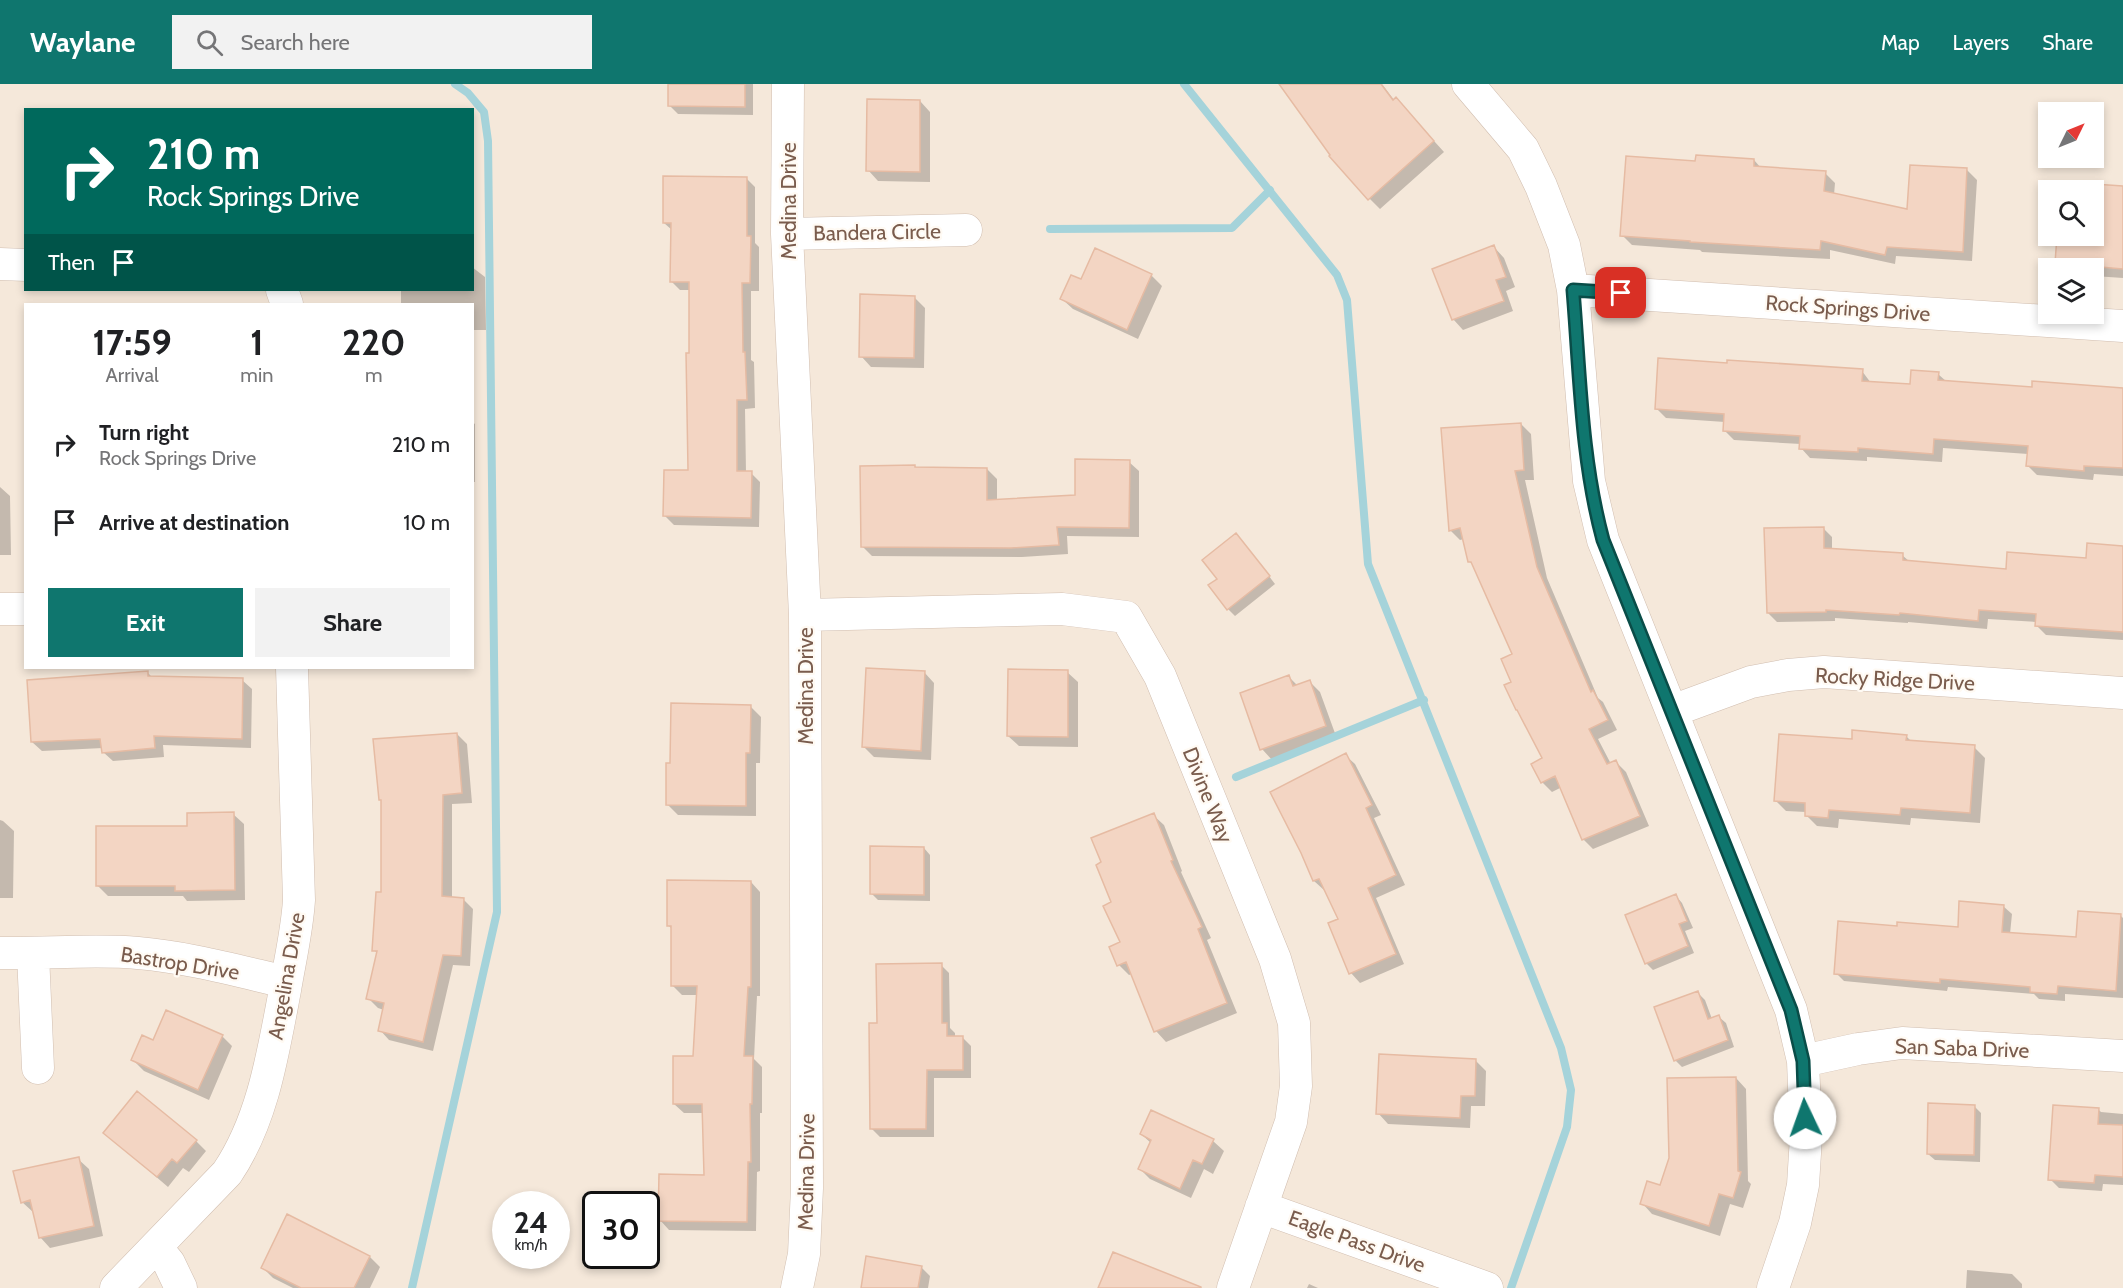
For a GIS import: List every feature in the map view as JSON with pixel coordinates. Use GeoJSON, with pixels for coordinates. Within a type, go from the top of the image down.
{"type":"FeatureCollection","features":[{"type":"Feature","properties":{"kind":"street","name":"Medina Drive"},"geometry":{"type":"LineString","coordinates":[[788,84],[787,234],[805,615],[807,1188],[804,1254],[797,1288]]}},
{"type":"Feature","properties":{"kind":"street"},"geometry":{"type":"LineString","coordinates":[[1468,84],[1523,149],[1541,186],[1564,245],[1573,290],[1585,448],[1595,511],[1603,540],[1791,1010],[1803,1061],[1806,1137],[1803,1185],[1795,1223],[1773,1288]]}},
{"type":"Feature","properties":{"kind":"street","name":"Bandera Circle"},"geometry":{"type":"LineString","coordinates":[[787,234],[966,230]]}},
{"type":"Feature","properties":{"kind":"street"},"geometry":{"type":"LineString","coordinates":[[0,264],[24,265]]}},
{"type":"Feature","properties":{"kind":"street","name":"Rock Springs Drive"},"geometry":{"type":"LineString","coordinates":[[1573,290],[2123,326]]}},
{"type":"Feature","properties":{"kind":"street"},"geometry":{"type":"LineString","coordinates":[[0,609],[24,609]]}},
{"type":"Feature","properties":{"kind":"street","name":"Divine Way"},"geometry":{"type":"LineString","coordinates":[[805,615],[1062,609],[1126,617],[1160,676],[1275,959],[1294,1023],[1296,1086],[1291,1122],[1233,1288]]}},
{"type":"Feature","properties":{"kind":"street","name":"Angelina Drive"},"geometry":{"type":"LineString","coordinates":[[116,1288],[221,1180],[242,1152],[259,1105],[277,1034],[298,924],[292,669]]}},
{"type":"Feature","properties":{"kind":"street","name":"Rocky Ridge Drive"},"geometry":{"type":"LineString","coordinates":[[1672,711],[1751,682],[1788,675],[1824,672],[2123,693]]}},
{"type":"Feature","properties":{"kind":"street","name":"Bastrop Drive"},"geometry":{"type":"LineString","coordinates":[[0,953],[33,954],[81,951],[138,953],[286,982]]}},
{"type":"Feature","properties":{"kind":"street"},"geometry":{"type":"LineString","coordinates":[[33,954],[38,1068]]}},
{"type":"Feature","properties":{"kind":"street","name":"San Saba Drive"},"geometry":{"type":"LineString","coordinates":[[1803,1061],[1857,1049],[1902,1043],[2123,1056]]}},
{"type":"Feature","properties":{"kind":"street","name":"Eagle Pass Drive"},"geometry":{"type":"LineString","coordinates":[[1262,1207],[1487,1288]]}},
{"type":"Feature","properties":{"kind":"street"},"geometry":{"type":"LineString","coordinates":[[156,1247],[169,1263],[181,1288]]}},
{"type":"Feature","properties":{"kind":"shaded area"},"geometry":{"type":"Polygon","coordinates":[[[0,84],[2123,84],[2123,1288],[0,1288],[0,84]]]}},
{"type":"Feature","properties":{"kind":"building"},"geometry":{"type":"Polygon","coordinates":[[[668,84],[745,84],[745,107],[668,106],[668,84]]]}},
{"type":"Feature","properties":{"kind":"building"},"geometry":{"type":"Polygon","coordinates":[[[1279,84],[1381,84],[1393,100],[1396,97],[1434,141],[1368,200],[1329,156],[1279,84]]]}},
{"type":"Feature","properties":{"kind":"building"},"geometry":{"type":"Polygon","coordinates":[[[867,99],[920,100],[920,172],[866,171],[867,99]]]}},
{"type":"Feature","properties":{"kind":"building"},"geometry":{"type":"Polygon","coordinates":[[[1696,155],[1754,159],[1754,166],[1826,171],[1824,191],[1907,209],[1910,165],[1967,168],[1963,252],[1887,247],[1885,255],[1821,241],[1820,250],[1620,236],[1626,156],[1695,161],[1696,155]]]}},
{"type":"Feature","properties":{"kind":"building"},"geometry":{"type":"Polygon","coordinates":[[[663,176],[747,177],[747,236],[751,236],[750,283],[742,283],[743,352],[745,352],[747,400],[737,400],[737,471],[752,471],[751,518],[663,516],[664,470],[688,470],[686,353],[689,353],[689,282],[670,282],[671,223],[663,223],[663,176]]]}},
{"type":"Feature","properties":{"kind":"building"},"geometry":{"type":"Polygon","coordinates":[[[2104,185],[2123,186],[2123,269],[2104,267],[2104,258],[2055,258],[2056,246],[2104,246],[2104,185]]]}},
{"type":"Feature","properties":{"kind":"building"},"geometry":{"type":"Polygon","coordinates":[[[1494,245],[1506,277],[1496,280],[1504,301],[1452,320],[1432,269],[1494,245]]]}},
{"type":"Feature","properties":{"kind":"building"},"geometry":{"type":"Polygon","coordinates":[[[1095,248],[1152,274],[1127,330],[1060,299],[1071,275],[1081,279],[1095,248]]]}},
{"type":"Feature","properties":{"kind":"building"},"geometry":{"type":"Polygon","coordinates":[[[860,294],[915,296],[914,358],[859,357],[860,294]]]}},
{"type":"Feature","properties":{"kind":"building"},"geometry":{"type":"Polygon","coordinates":[[[1658,358],[1863,369],[1862,381],[1910,384],[1911,370],[1939,372],[1938,380],[2032,387],[2032,381],[2123,388],[2123,468],[2084,466],[2084,471],[2026,466],[2028,446],[1934,439],[1933,454],[1858,448],[1858,452],[1799,449],[1800,436],[1723,431],[1724,414],[1655,409],[1658,358]]]}},
{"type":"Feature","properties":{"kind":"building"},"geometry":{"type":"Polygon","coordinates":[[[1521,423],[1524,470],[1515,471],[1537,567],[1591,692],[1593,690],[1608,720],[1589,729],[1607,764],[1616,760],[1640,816],[1582,840],[1555,776],[1541,783],[1531,764],[1542,758],[1504,685],[1511,682],[1501,659],[1512,654],[1471,562],[1468,562],[1460,528],[1449,531],[1441,428],[1521,423]]]}},
{"type":"Feature","properties":{"kind":"building"},"geometry":{"type":"Polygon","coordinates":[[[1075,459],[1130,460],[1129,528],[1057,527],[1059,545],[1011,548],[861,547],[860,466],[915,465],[915,467],[987,468],[987,500],[1075,495],[1075,459]]]}},
{"type":"Feature","properties":{"kind":"building"},"geometry":{"type":"Polygon","coordinates":[[[1824,527],[1824,548],[1903,553],[1903,560],[2006,569],[2007,552],[2086,558],[2087,543],[2123,546],[2123,632],[2035,626],[2036,614],[1979,610],[1978,621],[1900,613],[1899,615],[1826,610],[1826,612],[1767,613],[1764,528],[1824,527]]]}},
{"type":"Feature","properties":{"kind":"building"},"geometry":{"type":"Polygon","coordinates":[[[1236,533],[1270,576],[1227,610],[1208,585],[1217,579],[1202,560],[1236,533]]]}},
{"type":"Feature","properties":{"kind":"building"},"geometry":{"type":"Polygon","coordinates":[[[866,668],[925,671],[921,751],[862,747],[866,668]]]}},
{"type":"Feature","properties":{"kind":"building"},"geometry":{"type":"Polygon","coordinates":[[[1008,669],[1068,670],[1068,737],[1007,736],[1008,669]]]}},
{"type":"Feature","properties":{"kind":"building"},"geometry":{"type":"Polygon","coordinates":[[[148,671],[148,676],[243,678],[242,739],[154,736],[155,748],[102,753],[100,739],[31,742],[27,680],[148,671]]]}},
{"type":"Feature","properties":{"kind":"building"},"geometry":{"type":"Polygon","coordinates":[[[1289,675],[1293,686],[1310,680],[1326,726],[1260,750],[1240,693],[1289,675]]]}},
{"type":"Feature","properties":{"kind":"building"},"geometry":{"type":"Polygon","coordinates":[[[671,703],[751,705],[750,753],[746,753],[746,806],[666,805],[666,763],[670,763],[671,703]]]}},
{"type":"Feature","properties":{"kind":"building"},"geometry":{"type":"Polygon","coordinates":[[[1852,730],[1907,735],[1906,740],[1975,745],[1970,813],[1901,808],[1900,815],[1829,810],[1828,818],[1805,816],[1805,803],[1774,801],[1779,734],[1852,739],[1852,730]]]}},
{"type":"Feature","properties":{"kind":"building"},"geometry":{"type":"Polygon","coordinates":[[[457,733],[462,793],[443,795],[442,896],[464,898],[461,956],[443,955],[423,1042],[378,1031],[384,1003],[366,999],[377,951],[372,951],[376,892],[381,892],[381,800],[379,800],[373,739],[457,733]]]}},
{"type":"Feature","properties":{"kind":"building"},"geometry":{"type":"Polygon","coordinates":[[[1346,753],[1372,805],[1366,808],[1396,875],[1368,888],[1396,954],[1349,974],[1328,923],[1338,919],[1319,879],[1313,881],[1270,792],[1346,753]]]}},
{"type":"Feature","properties":{"kind":"building"},"geometry":{"type":"Polygon","coordinates":[[[234,812],[235,890],[175,891],[175,886],[96,886],[96,826],[187,826],[187,813],[234,812]]]}},
{"type":"Feature","properties":{"kind":"building"},"geometry":{"type":"Polygon","coordinates":[[[1154,813],[1173,860],[1171,861],[1202,927],[1198,929],[1227,1003],[1154,1032],[1126,962],[1117,966],[1109,947],[1120,942],[1103,906],[1111,902],[1096,865],[1101,862],[1091,838],[1154,813]]]}},
{"type":"Feature","properties":{"kind":"building"},"geometry":{"type":"Polygon","coordinates":[[[870,846],[924,847],[924,895],[870,894],[870,846]]]}},
{"type":"Feature","properties":{"kind":"building"},"geometry":{"type":"Polygon","coordinates":[[[667,880],[751,881],[751,987],[748,987],[744,1056],[753,1056],[752,1104],[750,1104],[751,1162],[748,1162],[747,1222],[660,1221],[659,1174],[704,1175],[702,1104],[673,1104],[673,1056],[693,1056],[697,986],[671,986],[671,926],[667,926],[667,880]]]}},
{"type":"Feature","properties":{"kind":"building"},"geometry":{"type":"Polygon","coordinates":[[[1676,894],[1687,921],[1679,924],[1688,946],[1645,964],[1625,915],[1676,894]]]}},
{"type":"Feature","properties":{"kind":"building"},"geometry":{"type":"Polygon","coordinates":[[[1959,901],[2004,905],[2002,932],[2076,937],[2078,911],[2121,914],[2116,991],[2058,986],[2057,994],[2030,992],[2030,987],[1940,979],[1940,983],[1834,974],[1838,921],[1897,926],[1897,922],[1958,927],[1959,901]]]}},
{"type":"Feature","properties":{"kind":"building"},"geometry":{"type":"Polygon","coordinates":[[[942,963],[942,1023],[947,1023],[947,1036],[963,1036],[963,1070],[927,1070],[926,1129],[870,1129],[869,1023],[877,1023],[876,964],[942,963]]]}},
{"type":"Feature","properties":{"kind":"building"},"geometry":{"type":"Polygon","coordinates":[[[1698,991],[1708,1019],[1719,1015],[1728,1040],[1674,1061],[1654,1007],[1698,991]]]}},
{"type":"Feature","properties":{"kind":"building"},"geometry":{"type":"Polygon","coordinates":[[[166,1010],[223,1035],[198,1090],[131,1060],[142,1035],[153,1040],[166,1010]]]}},
{"type":"Feature","properties":{"kind":"building"},"geometry":{"type":"Polygon","coordinates":[[[1379,1054],[1476,1059],[1475,1096],[1461,1096],[1460,1118],[1376,1114],[1379,1054]]]}},
{"type":"Feature","properties":{"kind":"building"},"geometry":{"type":"Polygon","coordinates":[[[1736,1077],[1738,1171],[1741,1172],[1733,1198],[1719,1194],[1709,1226],[1640,1204],[1647,1181],[1660,1185],[1669,1158],[1667,1078],[1736,1077]]]}},
{"type":"Feature","properties":{"kind":"building"},"geometry":{"type":"Polygon","coordinates":[[[137,1091],[197,1140],[177,1163],[172,1159],[157,1177],[103,1133],[137,1091]]]}},
{"type":"Feature","properties":{"kind":"building"},"geometry":{"type":"Polygon","coordinates":[[[1928,1103],[1975,1105],[1974,1155],[1927,1154],[1928,1103]]]}},
{"type":"Feature","properties":{"kind":"building"},"geometry":{"type":"Polygon","coordinates":[[[2053,1105],[2099,1108],[2098,1124],[2123,1125],[2123,1177],[2095,1175],[2094,1183],[2048,1180],[2053,1105]]]}},
{"type":"Feature","properties":{"kind":"building"},"geometry":{"type":"Polygon","coordinates":[[[1151,1110],[1214,1139],[1202,1164],[1193,1160],[1180,1189],[1138,1169],[1151,1140],[1140,1134],[1151,1110]]]}},
{"type":"Feature","properties":{"kind":"building"},"geometry":{"type":"Polygon","coordinates":[[[79,1157],[94,1226],[39,1238],[30,1200],[21,1203],[13,1171],[79,1157]]]}},
{"type":"Feature","properties":{"kind":"building"},"geometry":{"type":"Polygon","coordinates":[[[287,1214],[370,1256],[354,1288],[301,1288],[261,1268],[287,1214]]]}},
{"type":"Feature","properties":{"kind":"building"},"geometry":{"type":"Polygon","coordinates":[[[1113,1252],[1201,1287],[1201,1288],[1098,1288],[1113,1252]]]}},
{"type":"Feature","properties":{"kind":"building"},"geometry":{"type":"Polygon","coordinates":[[[866,1256],[922,1266],[918,1288],[861,1288],[866,1256]]]}},
{"type":"Feature","properties":{"kind":"waterway"},"geometry":{"type":"LineString","coordinates":[[412,1288],[497,912],[488,141],[484,112],[468,93],[455,84]]}},
{"type":"Feature","properties":{"kind":"waterway"},"geometry":{"type":"LineString","coordinates":[[1184,84],[1337,275],[1347,300],[1368,564],[1561,1048],[1571,1090],[1567,1127],[1511,1288]]}},
{"type":"Feature","properties":{"kind":"waterway"},"geometry":{"type":"LineString","coordinates":[[1050,229],[1232,228],[1270,190]]}},
{"type":"Feature","properties":{"kind":"waterway"},"geometry":{"type":"LineString","coordinates":[[1236,777],[1424,700]]}},
{"type":"Feature","properties":{"kind":"route"},"geometry":{"type":"LineString","coordinates":[[1621,293],[1573,290],[1585,448],[1595,511],[1603,540],[1791,1010],[1803,1061],[1805,1118]]}}]}
